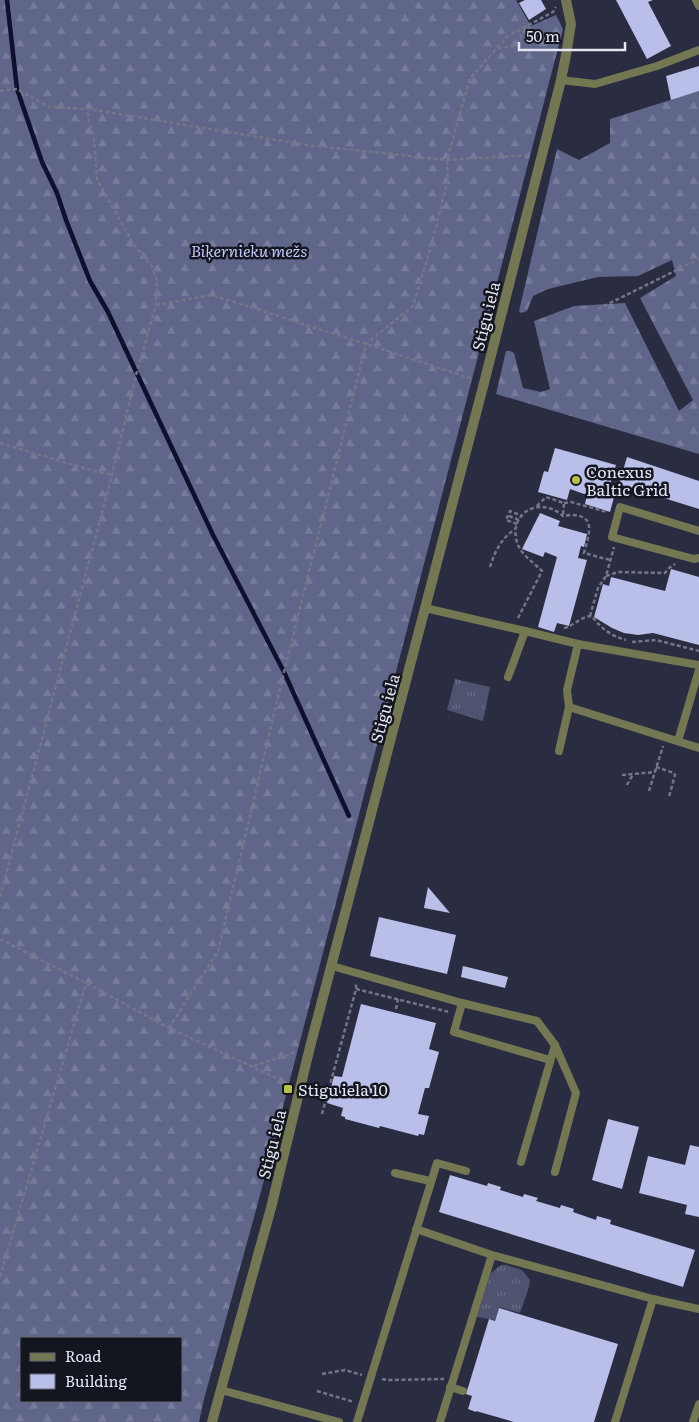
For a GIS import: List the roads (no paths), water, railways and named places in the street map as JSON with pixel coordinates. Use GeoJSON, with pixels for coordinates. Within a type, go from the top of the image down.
{"type":"FeatureCollection","features":[{"type":"Feature","properties":{"kind":"street","name":"Stigu iela"},"geometry":{"type":"LineString","coordinates":[[212,1422],[271,1208],[310,1047],[484,383],[561,80],[571,24],[562,3]]}},
{"type":"Feature","properties":{"kind":"lane"},"geometry":{"type":"LineString","coordinates":[[696,0],[699,6]]}},
{"type":"Feature","properties":{"kind":"lane"},"geometry":{"type":"LineString","coordinates":[[561,80],[595,84],[657,66],[699,50]]}},
{"type":"Feature","properties":{"kind":"lane"},"geometry":{"type":"LineString","coordinates":[[699,531],[620,507],[612,538],[694,559],[699,558]]}},
{"type":"Feature","properties":{"kind":"lane"},"geometry":{"type":"LineString","coordinates":[[425,608],[578,644],[699,665]]}},
{"type":"Feature","properties":{"kind":"lane"},"geometry":{"type":"LineString","coordinates":[[508,677],[525,631]]}},
{"type":"Feature","properties":{"kind":"lane"},"geometry":{"type":"LineString","coordinates":[[559,752],[569,707],[567,690],[578,644]]}},
{"type":"Feature","properties":{"kind":"lane"},"geometry":{"type":"LineString","coordinates":[[678,741],[699,670]]}},
{"type":"Feature","properties":{"kind":"lane"},"geometry":{"type":"LineString","coordinates":[[569,707],[699,748]]}},
{"type":"Feature","properties":{"kind":"lane"},"geometry":{"type":"LineString","coordinates":[[332,966],[537,1021],[555,1045],[576,1092],[555,1172]]}},
{"type":"Feature","properties":{"kind":"lane"},"geometry":{"type":"LineString","coordinates":[[462,1002],[454,1032],[550,1060]]}},
{"type":"Feature","properties":{"kind":"lane"},"geometry":{"type":"LineString","coordinates":[[521,1162],[555,1045]]}},
{"type":"Feature","properties":{"kind":"lane"},"geometry":{"type":"LineString","coordinates":[[357,1422],[437,1163],[466,1171]]}},
{"type":"Feature","properties":{"kind":"lane"},"geometry":{"type":"LineString","coordinates":[[394,1173],[430,1181]]}},
{"type":"Feature","properties":{"kind":"lane"},"geometry":{"type":"LineString","coordinates":[[416,1229],[492,1255],[653,1299],[699,1308]]}},
{"type":"Feature","properties":{"kind":"lane"},"geometry":{"type":"LineString","coordinates":[[440,1422],[492,1255]]}},
{"type":"Feature","properties":{"kind":"lane"},"geometry":{"type":"LineString","coordinates":[[615,1422],[653,1299]]}},
{"type":"Feature","properties":{"kind":"lane"},"geometry":{"type":"LineString","coordinates":[[450,1387],[463,1390]]}},
{"type":"Feature","properties":{"kind":"lane"},"geometry":{"type":"LineString","coordinates":[[221,1390],[339,1422]]}},
{"type":"Feature","properties":{"kind":"lane"},"geometry":{"type":"LineString","coordinates":[[694,1422],[699,1404]]}},
{"type":"Feature","properties":{"kind":"waterway"},"geometry":{"type":"LineString","coordinates":[[7,0],[17,89],[42,162],[57,193],[90,281],[108,312],[213,535],[284,672],[349,816]]}},
{"type":"Feature","properties":{"kind":"place","name":"Conexus Baltic Grid"},"geometry":{"type":"Point","coordinates":[576,480]}},
{"type":"Feature","properties":{"kind":"place","name":"Stigu iela 10"},"geometry":{"type":"Point","coordinates":[288,1089]}},
{"type":"Feature","properties":{"kind":"park label","name":"Biķernieku mežs"},"geometry":{"type":"Point","coordinates":[249,250]}}]}
